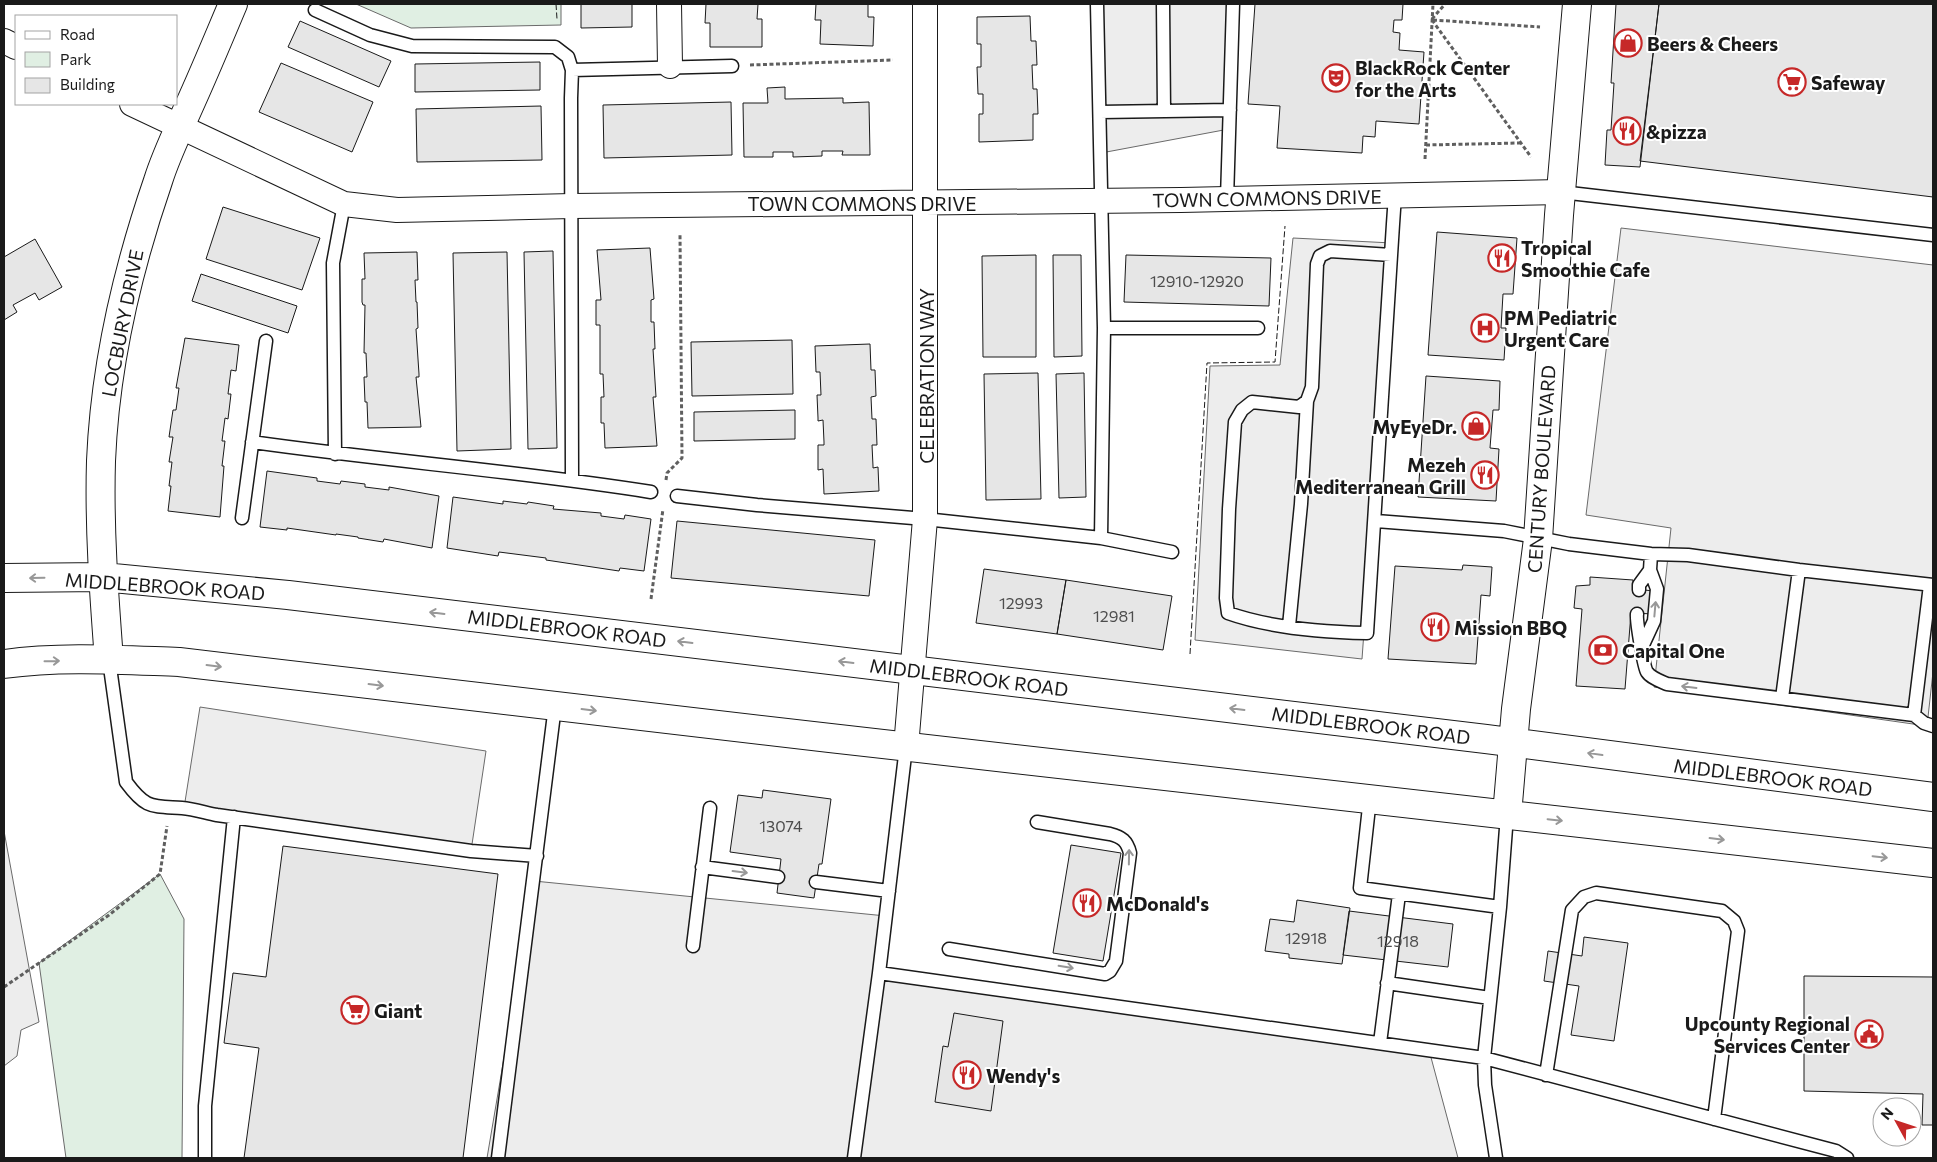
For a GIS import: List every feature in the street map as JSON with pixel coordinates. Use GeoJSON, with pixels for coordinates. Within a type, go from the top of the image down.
{"type":"FeatureCollection","features":[{"type":"Feature","properties":{"kind":"main road","name":"LOCBURY DRIVE"},"geometry":{"type":"LineString","coordinates":[[109,660],[103,577],[101,460],[110,364],[122,303],[158,178],[233,4]]}},
{"type":"Feature","properties":{"kind":"main road","name":"CENTURY BOULEVARD"},"geometry":{"type":"LineString","coordinates":[[1507,815],[1516,709],[1538,539],[1561,192],[1578,4]]}},
{"type":"Feature","properties":{"kind":"main road","name":"MIDDLEBROOK ROAD"},"geometry":{"type":"LineString","coordinates":[[4,578],[103,577],[288,595],[1514,742],[1933,797]]}},
{"type":"Feature","properties":{"kind":"main road"},"geometry":{"type":"LineString","coordinates":[[4,664],[26,661],[109,660],[179,662],[906,747],[1933,863]]}},
{"type":"Feature","properties":{"kind":"street"},"geometry":{"type":"LineString","coordinates":[[669,4],[670,66]]}},
{"type":"Feature","properties":{"kind":"street","name":"CELEBRATION WAY"},"geometry":{"type":"LineString","coordinates":[[906,747],[926,519],[925,4]]}},
{"type":"Feature","properties":{"kind":"street","name":"TOWN COMMONS DRIVE"},"geometry":{"type":"LineString","coordinates":[[134,105],[344,204],[397,210],[572,206],[1102,201],[1561,192]]}},
{"type":"Feature","properties":{"kind":"lane"},"geometry":{"type":"LineString","coordinates":[[1097,4],[1104,328],[1101,538]]}},
{"type":"Feature","properties":{"kind":"lane"},"geometry":{"type":"LineString","coordinates":[[1163,4],[1164,111]]}},
{"type":"Feature","properties":{"kind":"lane"},"geometry":{"type":"LineString","coordinates":[[1227,199],[1233,4]]}},
{"type":"Feature","properties":{"kind":"lane"},"geometry":{"type":"LineString","coordinates":[[315,10],[370,35],[412,46],[555,47],[568,57],[572,70],[572,479]]}},
{"type":"Feature","properties":{"kind":"lane"},"geometry":{"type":"LineString","coordinates":[[572,70],[670,66],[732,66]]}},
{"type":"Feature","properties":{"kind":"lane"},"geometry":{"type":"LineString","coordinates":[[1100,112],[1230,110]]}},
{"type":"Feature","properties":{"kind":"lane"},"geometry":{"type":"LineString","coordinates":[[1561,192],[1933,235]]}},
{"type":"Feature","properties":{"kind":"lane"},"geometry":{"type":"LineString","coordinates":[[1307,401],[1300,407],[1252,402],[1242,410],[1235,422],[1226,598],[1228,613],[1246,620],[1331,632],[1367,633],[1376,521],[1395,195]]}},
{"type":"Feature","properties":{"kind":"lane"},"geometry":{"type":"LineString","coordinates":[[335,454],[333,263],[344,204]]}},
{"type":"Feature","properties":{"kind":"lane"},"geometry":{"type":"LineString","coordinates":[[1289,626],[1301,504],[1307,401],[1312,387],[1317,264],[1320,256],[1330,251],[1391,254]]}},
{"type":"Feature","properties":{"kind":"lane"},"geometry":{"type":"LineString","coordinates":[[1104,328],[1258,328]]}},
{"type":"Feature","properties":{"kind":"lane"},"geometry":{"type":"LineString","coordinates":[[242,518],[266,341]]}},
{"type":"Feature","properties":{"kind":"lane"},"geometry":{"type":"LineString","coordinates":[[252,442],[335,454],[572,479],[651,492]]}},
{"type":"Feature","properties":{"kind":"lane"},"geometry":{"type":"LineString","coordinates":[[677,496],[757,505],[926,519],[1101,538],[1172,552]]}},
{"type":"Feature","properties":{"kind":"lane"},"geometry":{"type":"LineString","coordinates":[[1376,521],[1504,531],[1538,539],[1651,554],[1688,555],[1932,585],[1914,715]]}},
{"type":"Feature","properties":{"kind":"lane"},"geometry":{"type":"LineString","coordinates":[[1642,646],[1654,621],[1657,589],[1650,570],[1651,554]]}},
{"type":"Feature","properties":{"kind":"lane"},"geometry":{"type":"LineString","coordinates":[[1639,590],[1639,585],[1650,570]]}},
{"type":"Feature","properties":{"kind":"lane"},"geometry":{"type":"LineString","coordinates":[[1782,698],[1799,570]]}},
{"type":"Feature","properties":{"kind":"lane"},"geometry":{"type":"LineString","coordinates":[[1637,614],[1636,621],[1642,646],[1643,663],[1647,672],[1654,678],[1667,684],[1914,715],[1924,723],[1933,726]]}},
{"type":"Feature","properties":{"kind":"lane"},"geometry":{"type":"LineString","coordinates":[[109,660],[126,782],[137,797],[155,807],[184,808],[471,852],[536,856]]}},
{"type":"Feature","properties":{"kind":"lane"},"geometry":{"type":"LineString","coordinates":[[498,1158],[555,706]]}},
{"type":"Feature","properties":{"kind":"lane"},"geometry":{"type":"LineString","coordinates":[[854,1158],[879,973],[906,747]]}},
{"type":"Feature","properties":{"kind":"lane"},"geometry":{"type":"LineString","coordinates":[[1370,798],[1360,888],[1500,907]]}},
{"type":"Feature","properties":{"kind":"lane"},"geometry":{"type":"LineString","coordinates":[[693,946],[710,808]]}},
{"type":"Feature","properties":{"kind":"lane"},"geometry":{"type":"LineString","coordinates":[[1496,1158],[1485,1085],[1484,1058],[1500,907],[1507,815]]}},
{"type":"Feature","properties":{"kind":"lane"},"geometry":{"type":"LineString","coordinates":[[205,1158],[205,1106],[234,817]]}},
{"type":"Feature","properties":{"kind":"lane"},"geometry":{"type":"LineString","coordinates":[[949,949],[1105,974],[1110,971],[1116,960],[1130,853],[1128,843],[1119,836],[1037,822]]}},
{"type":"Feature","properties":{"kind":"lane"},"geometry":{"type":"LineString","coordinates":[[702,867],[778,877]]}},
{"type":"Feature","properties":{"kind":"lane"},"geometry":{"type":"LineString","coordinates":[[816,882],[889,891]]}},
{"type":"Feature","properties":{"kind":"lane"},"geometry":{"type":"LineString","coordinates":[[1546,1074],[1572,910],[1584,897],[1596,893],[1722,911],[1734,921],[1738,930],[1714,1119]]}},
{"type":"Feature","properties":{"kind":"lane"},"geometry":{"type":"LineString","coordinates":[[1380,1043],[1399,894]]}},
{"type":"Feature","properties":{"kind":"lane"},"geometry":{"type":"LineString","coordinates":[[879,973],[1484,1058],[1836,1151],[1847,1158]]}},
{"type":"Feature","properties":{"kind":"lane"},"geometry":{"type":"LineString","coordinates":[[1387,983],[1490,998]]}},
{"type":"Feature","properties":{"kind":"path"},"geometry":{"type":"LineString","coordinates":[[1425,159],[1433,4]]}},
{"type":"Feature","properties":{"kind":"path"},"geometry":{"type":"LineString","coordinates":[[1432,20],[1445,4]]}},
{"type":"Feature","properties":{"kind":"path"},"geometry":{"type":"LineString","coordinates":[[1432,20],[1540,27]]}},
{"type":"Feature","properties":{"kind":"path"},"geometry":{"type":"LineString","coordinates":[[1432,20],[1531,158]]}},
{"type":"Feature","properties":{"kind":"path"},"geometry":{"type":"LineString","coordinates":[[732,66],[893,60]]}},
{"type":"Feature","properties":{"kind":"path"},"geometry":{"type":"LineString","coordinates":[[1426,145],[1520,143]]}},
{"type":"Feature","properties":{"kind":"path"},"geometry":{"type":"LineString","coordinates":[[666,483],[667,473],[682,458],[680,235]]}},
{"type":"Feature","properties":{"kind":"path"},"geometry":{"type":"LineString","coordinates":[[651,599],[664,502]]}},
{"type":"Feature","properties":{"kind":"path"},"geometry":{"type":"LineString","coordinates":[[4,987],[109,914],[160,874],[169,808]]}},
{"type":"Feature","properties":{"kind":"green space"},"geometry":{"type":"Polygon","coordinates":[[[356,4],[561,4],[561,25],[411,28],[356,4]]]}},
{"type":"Feature","properties":{"kind":"green space"},"geometry":{"type":"Polygon","coordinates":[[[160,874],[184,919],[182,1158],[66,1158],[39,963],[160,874]]]}},
{"type":"Feature","properties":{"kind":"shaded area"},"geometry":{"type":"Polygon","coordinates":[[[1097,4],[1233,4],[1229,129],[1101,153],[1097,4]]]}},
{"type":"Feature","properties":{"kind":"shaded area"},"geometry":{"type":"Polygon","coordinates":[[[1621,228],[1933,265],[1933,672],[1927,726],[1654,687],[1671,528],[1586,515],[1621,228]]]}},
{"type":"Feature","properties":{"kind":"shaded area"},"geometry":{"type":"Polygon","coordinates":[[[1293,238],[1392,243],[1362,659],[1195,640],[1210,366],[1280,365],[1293,238]]]}},
{"type":"Feature","properties":{"kind":"shaded area"},"geometry":{"type":"Polygon","coordinates":[[[200,707],[486,751],[471,851],[184,808],[200,707]]]}},
{"type":"Feature","properties":{"kind":"shaded area"},"geometry":{"type":"Polygon","coordinates":[[[4,831],[39,1022],[21,1030],[17,1056],[4,1066],[4,831]]]}},
{"type":"Feature","properties":{"kind":"shaded area"},"geometry":{"type":"Polygon","coordinates":[[[534,881],[886,916],[878,972],[1429,1050],[1458,1158],[487,1158],[534,881]]]}},
{"type":"Feature","properties":{"kind":"building"},"geometry":{"type":"Polygon","coordinates":[[[581,4],[632,4],[632,27],[581,28],[581,4]]]}},
{"type":"Feature","properties":{"kind":"building"},"geometry":{"type":"Polygon","coordinates":[[[706,4],[758,4],[757,19],[762,19],[762,47],[710,47],[710,23],[705,23],[706,4]]]}},
{"type":"Feature","properties":{"kind":"building"},"geometry":{"type":"Polygon","coordinates":[[[816,4],[868,4],[868,17],[874,17],[873,46],[820,44],[821,20],[815,20],[816,4]]]}},
{"type":"Feature","properties":{"kind":"building","name":"BlackRock Center for the Arts"},"geometry":{"type":"Polygon","coordinates":[[[1255,4],[1403,4],[1402,20],[1394,20],[1393,32],[1400,33],[1399,50],[1424,52],[1419,124],[1376,121],[1375,137],[1363,136],[1362,153],[1277,148],[1280,106],[1248,104],[1255,4]]]}},
{"type":"Feature","properties":{"kind":"building"},"geometry":{"type":"Polygon","coordinates":[[[1616,4],[1659,4],[1640,167],[1605,165],[1607,130],[1611,130],[1614,83],[1611,83],[1616,4]]]}},
{"type":"Feature","properties":{"kind":"building","name":"Safeway"},"geometry":{"type":"Polygon","coordinates":[[[1659,4],[1933,4],[1933,197],[1640,161],[1659,4]]]}},
{"type":"Feature","properties":{"kind":"building"},"geometry":{"type":"Polygon","coordinates":[[[1030,16],[1031,41],[1036,41],[1037,65],[1032,65],[1033,89],[1037,89],[1038,114],[1033,114],[1033,140],[979,142],[979,114],[983,114],[983,94],[978,94],[977,67],[981,67],[981,44],[977,44],[977,17],[1030,16]]]}},
{"type":"Feature","properties":{"kind":"building"},"geometry":{"type":"Polygon","coordinates":[[[300,21],[391,61],[379,87],[288,47],[300,21]]]}},
{"type":"Feature","properties":{"kind":"building"},"geometry":{"type":"Polygon","coordinates":[[[540,62],[540,90],[415,92],[415,64],[540,62]]]}},
{"type":"Feature","properties":{"kind":"building"},"geometry":{"type":"Polygon","coordinates":[[[281,63],[373,102],[352,152],[259,112],[281,63]]]}},
{"type":"Feature","properties":{"kind":"building"},"geometry":{"type":"Polygon","coordinates":[[[785,87],[785,99],[843,98],[843,103],[869,102],[870,155],[842,155],[843,151],[822,151],[822,156],[793,157],[793,152],[773,152],[773,157],[744,157],[743,103],[768,103],[767,88],[785,87]]]}},
{"type":"Feature","properties":{"kind":"building"},"geometry":{"type":"Polygon","coordinates":[[[731,102],[732,155],[604,158],[603,105],[731,102]]]}},
{"type":"Feature","properties":{"kind":"building"},"geometry":{"type":"Polygon","coordinates":[[[541,106],[542,160],[417,162],[416,109],[541,106]]]}},
{"type":"Feature","properties":{"kind":"building"},"geometry":{"type":"Polygon","coordinates":[[[223,207],[320,238],[302,290],[206,259],[223,207]]]}},
{"type":"Feature","properties":{"kind":"building"},"geometry":{"type":"Polygon","coordinates":[[[1437,232],[1517,238],[1513,294],[1503,294],[1501,328],[1506,328],[1504,360],[1428,355],[1437,232]]]}},
{"type":"Feature","properties":{"kind":"building"},"geometry":{"type":"Polygon","coordinates":[[[35,239],[62,287],[39,300],[35,293],[13,305],[17,312],[4,320],[4,257],[35,239]]]}},
{"type":"Feature","properties":{"kind":"building"},"geometry":{"type":"Polygon","coordinates":[[[650,248],[654,299],[651,300],[651,322],[654,322],[655,349],[653,349],[656,397],[653,397],[657,446],[605,448],[604,423],[601,423],[601,397],[604,397],[603,374],[600,374],[600,325],[596,325],[596,300],[601,300],[597,250],[650,248]]]}},
{"type":"Feature","properties":{"kind":"building"},"geometry":{"type":"Polygon","coordinates":[[[553,251],[557,448],[528,449],[524,252],[553,251]]]}},
{"type":"Feature","properties":{"kind":"building"},"geometry":{"type":"Polygon","coordinates":[[[417,252],[418,280],[415,280],[419,377],[416,377],[421,427],[368,428],[364,377],[367,377],[366,353],[364,353],[365,305],[362,302],[362,279],[365,279],[364,253],[417,252]]]}},
{"type":"Feature","properties":{"kind":"building"},"geometry":{"type":"Polygon","coordinates":[[[507,252],[511,449],[457,451],[453,253],[507,252]]]}},
{"type":"Feature","properties":{"kind":"building"},"geometry":{"type":"Polygon","coordinates":[[[1036,255],[1036,357],[983,357],[982,256],[1036,255]]]}},
{"type":"Feature","properties":{"kind":"building"},"geometry":{"type":"Polygon","coordinates":[[[1053,255],[1081,255],[1082,356],[1054,357],[1053,255]]]}},
{"type":"Feature","properties":{"kind":"building"},"geometry":{"type":"Polygon","coordinates":[[[1126,255],[1271,258],[1269,306],[1124,302],[1126,255]]]}},
{"type":"Feature","properties":{"kind":"building"},"geometry":{"type":"Polygon","coordinates":[[[201,274],[297,306],[288,333],[192,301],[201,274]]]}},
{"type":"Feature","properties":{"kind":"building"},"geometry":{"type":"Polygon","coordinates":[[[185,338],[239,345],[236,371],[231,370],[228,394],[231,394],[228,419],[225,418],[222,441],[225,441],[220,517],[168,511],[172,462],[169,462],[173,437],[169,437],[173,410],[176,410],[179,388],[176,388],[185,338]]]}},
{"type":"Feature","properties":{"kind":"building"},"geometry":{"type":"Polygon","coordinates":[[[792,340],[793,394],[692,396],[691,342],[792,340]]]}},
{"type":"Feature","properties":{"kind":"building"},"geometry":{"type":"Polygon","coordinates":[[[870,344],[871,370],[875,370],[876,396],[871,397],[872,419],[876,419],[877,445],[872,445],[873,468],[878,467],[879,491],[824,494],[823,469],[818,470],[818,445],[824,445],[824,442],[823,420],[818,421],[817,395],[821,395],[820,372],[816,372],[815,346],[870,344]]]}},
{"type":"Feature","properties":{"kind":"building"},"geometry":{"type":"Polygon","coordinates":[[[1038,373],[1041,499],[986,500],[984,374],[1038,373]]]}},
{"type":"Feature","properties":{"kind":"building"},"geometry":{"type":"Polygon","coordinates":[[[1084,373],[1086,497],[1059,498],[1056,374],[1084,373]]]}},
{"type":"Feature","properties":{"kind":"building"},"geometry":{"type":"Polygon","coordinates":[[[1426,376],[1500,381],[1499,410],[1493,410],[1490,448],[1499,449],[1496,501],[1418,497],[1426,376]]]}},
{"type":"Feature","properties":{"kind":"building"},"geometry":{"type":"Polygon","coordinates":[[[795,410],[795,439],[694,441],[694,412],[795,410]]]}},
{"type":"Feature","properties":{"kind":"building"},"geometry":{"type":"Polygon","coordinates":[[[267,471],[317,478],[317,481],[340,484],[341,481],[365,484],[365,487],[389,490],[389,487],[439,496],[432,548],[384,539],[383,542],[287,528],[287,530],[260,527],[267,471]]]}},
{"type":"Feature","properties":{"kind":"building"},"geometry":{"type":"Polygon","coordinates":[[[453,497],[503,504],[503,501],[527,504],[528,502],[554,506],[553,509],[601,513],[601,516],[624,519],[625,515],[651,519],[644,571],[620,568],[619,571],[546,560],[546,558],[499,552],[498,556],[447,548],[453,497]]]}},
{"type":"Feature","properties":{"kind":"building"},"geometry":{"type":"Polygon","coordinates":[[[677,521],[875,540],[869,596],[671,578],[677,521]]]}},
{"type":"Feature","properties":{"kind":"building","name":"Mission BBQ"},"geometry":{"type":"Polygon","coordinates":[[[1463,565],[1492,567],[1490,596],[1481,595],[1476,664],[1388,659],[1395,566],[1462,570],[1463,565]]]}},
{"type":"Feature","properties":{"kind":"building"},"geometry":{"type":"Polygon","coordinates":[[[984,569],[1066,580],[1057,634],[976,623],[984,569]]]}},
{"type":"Feature","properties":{"kind":"building","name":"Capital One"},"geometry":{"type":"Polygon","coordinates":[[[1590,577],[1633,580],[1633,589],[1655,591],[1654,614],[1631,613],[1625,689],[1576,686],[1582,609],[1574,608],[1576,586],[1590,585],[1590,577]]]}},
{"type":"Feature","properties":{"kind":"building"},"geometry":{"type":"Polygon","coordinates":[[[1066,580],[1172,596],[1163,650],[1057,634],[1066,580]]]}},
{"type":"Feature","properties":{"kind":"building"},"geometry":{"type":"Polygon","coordinates":[[[763,790],[831,799],[822,864],[819,864],[814,898],[777,893],[781,859],[730,852],[738,795],[762,798],[763,790]]]}},
{"type":"Feature","properties":{"kind":"building","name":"McDonald's"},"geometry":{"type":"Polygon","coordinates":[[[1071,845],[1121,853],[1103,961],[1053,953],[1071,845]]]}},
{"type":"Feature","properties":{"kind":"building","name":"Giant"},"geometry":{"type":"Polygon","coordinates":[[[283,846],[498,874],[463,1158],[244,1158],[259,1048],[224,1043],[233,973],[266,977],[283,846]]]}},
{"type":"Feature","properties":{"kind":"building"},"geometry":{"type":"Polygon","coordinates":[[[1297,900],[1350,908],[1342,964],[1289,958],[1289,954],[1265,951],[1270,919],[1294,922],[1297,900]]]}},
{"type":"Feature","properties":{"kind":"building"},"geometry":{"type":"Polygon","coordinates":[[[1349,911],[1453,924],[1448,967],[1343,955],[1349,911]]]}},
{"type":"Feature","properties":{"kind":"building"},"geometry":{"type":"Polygon","coordinates":[[[1584,937],[1628,943],[1614,1041],[1571,1035],[1579,986],[1544,981],[1548,951],[1582,956],[1584,937]]]}},
{"type":"Feature","properties":{"kind":"building","name":"Upcounty Regional Services Center"},"geometry":{"type":"Polygon","coordinates":[[[1804,976],[1933,977],[1933,1125],[1922,1125],[1923,1094],[1804,1091],[1804,976]]]}},
{"type":"Feature","properties":{"kind":"building","name":"Wendy's"},"geometry":{"type":"Polygon","coordinates":[[[954,1013],[1003,1021],[991,1111],[935,1102],[943,1046],[948,1047],[954,1013]]]}},
{"type":"Feature","properties":{"kind":"fence"},"geometry":{"type":"LineString","coordinates":[[556,4],[557,19]]}},
{"type":"Feature","properties":{"kind":"fence"},"geometry":{"type":"LineString","coordinates":[[1190,654],[1207,363],[1275,362],[1285,226]]}},
{"type":"Feature","properties":{"kind":"place","name":"Beers & Cheers"},"geometry":{"type":"Point","coordinates":[1628,43]}},
{"type":"Feature","properties":{"kind":"place","name":"BlackRock Center for the Arts"},"geometry":{"type":"Point","coordinates":[1336,78]}},
{"type":"Feature","properties":{"kind":"place","name":"Safeway"},"geometry":{"type":"Point","coordinates":[1792,82]}},
{"type":"Feature","properties":{"kind":"place","name":"&pizza"},"geometry":{"type":"Point","coordinates":[1627,131]}},
{"type":"Feature","properties":{"kind":"place","name":"Tropical Smoothie Cafe"},"geometry":{"type":"Point","coordinates":[1502,258]}},
{"type":"Feature","properties":{"kind":"place","name":"PM Pediatric Urgent Care"},"geometry":{"type":"Point","coordinates":[1485,328]}},
{"type":"Feature","properties":{"kind":"place","name":"MyEyeDr."},"geometry":{"type":"Point","coordinates":[1476,426]}},
{"type":"Feature","properties":{"kind":"place","name":"Mezeh Mediterranean Grill"},"geometry":{"type":"Point","coordinates":[1485,475]}},
{"type":"Feature","properties":{"kind":"place","name":"Mission BBQ"},"geometry":{"type":"Point","coordinates":[1435,627]}},
{"type":"Feature","properties":{"kind":"place","name":"Capital One"},"geometry":{"type":"Point","coordinates":[1603,650]}},
{"type":"Feature","properties":{"kind":"place","name":"McDonald's"},"geometry":{"type":"Point","coordinates":[1087,903]}},
{"type":"Feature","properties":{"kind":"place","name":"Giant"},"geometry":{"type":"Point","coordinates":[355,1010]}},
{"type":"Feature","properties":{"kind":"place","name":"Upcounty Regional Services Center"},"geometry":{"type":"Point","coordinates":[1869,1034]}},
{"type":"Feature","properties":{"kind":"place","name":"Wendy's"},"geometry":{"type":"Point","coordinates":[967,1075]}}]}
